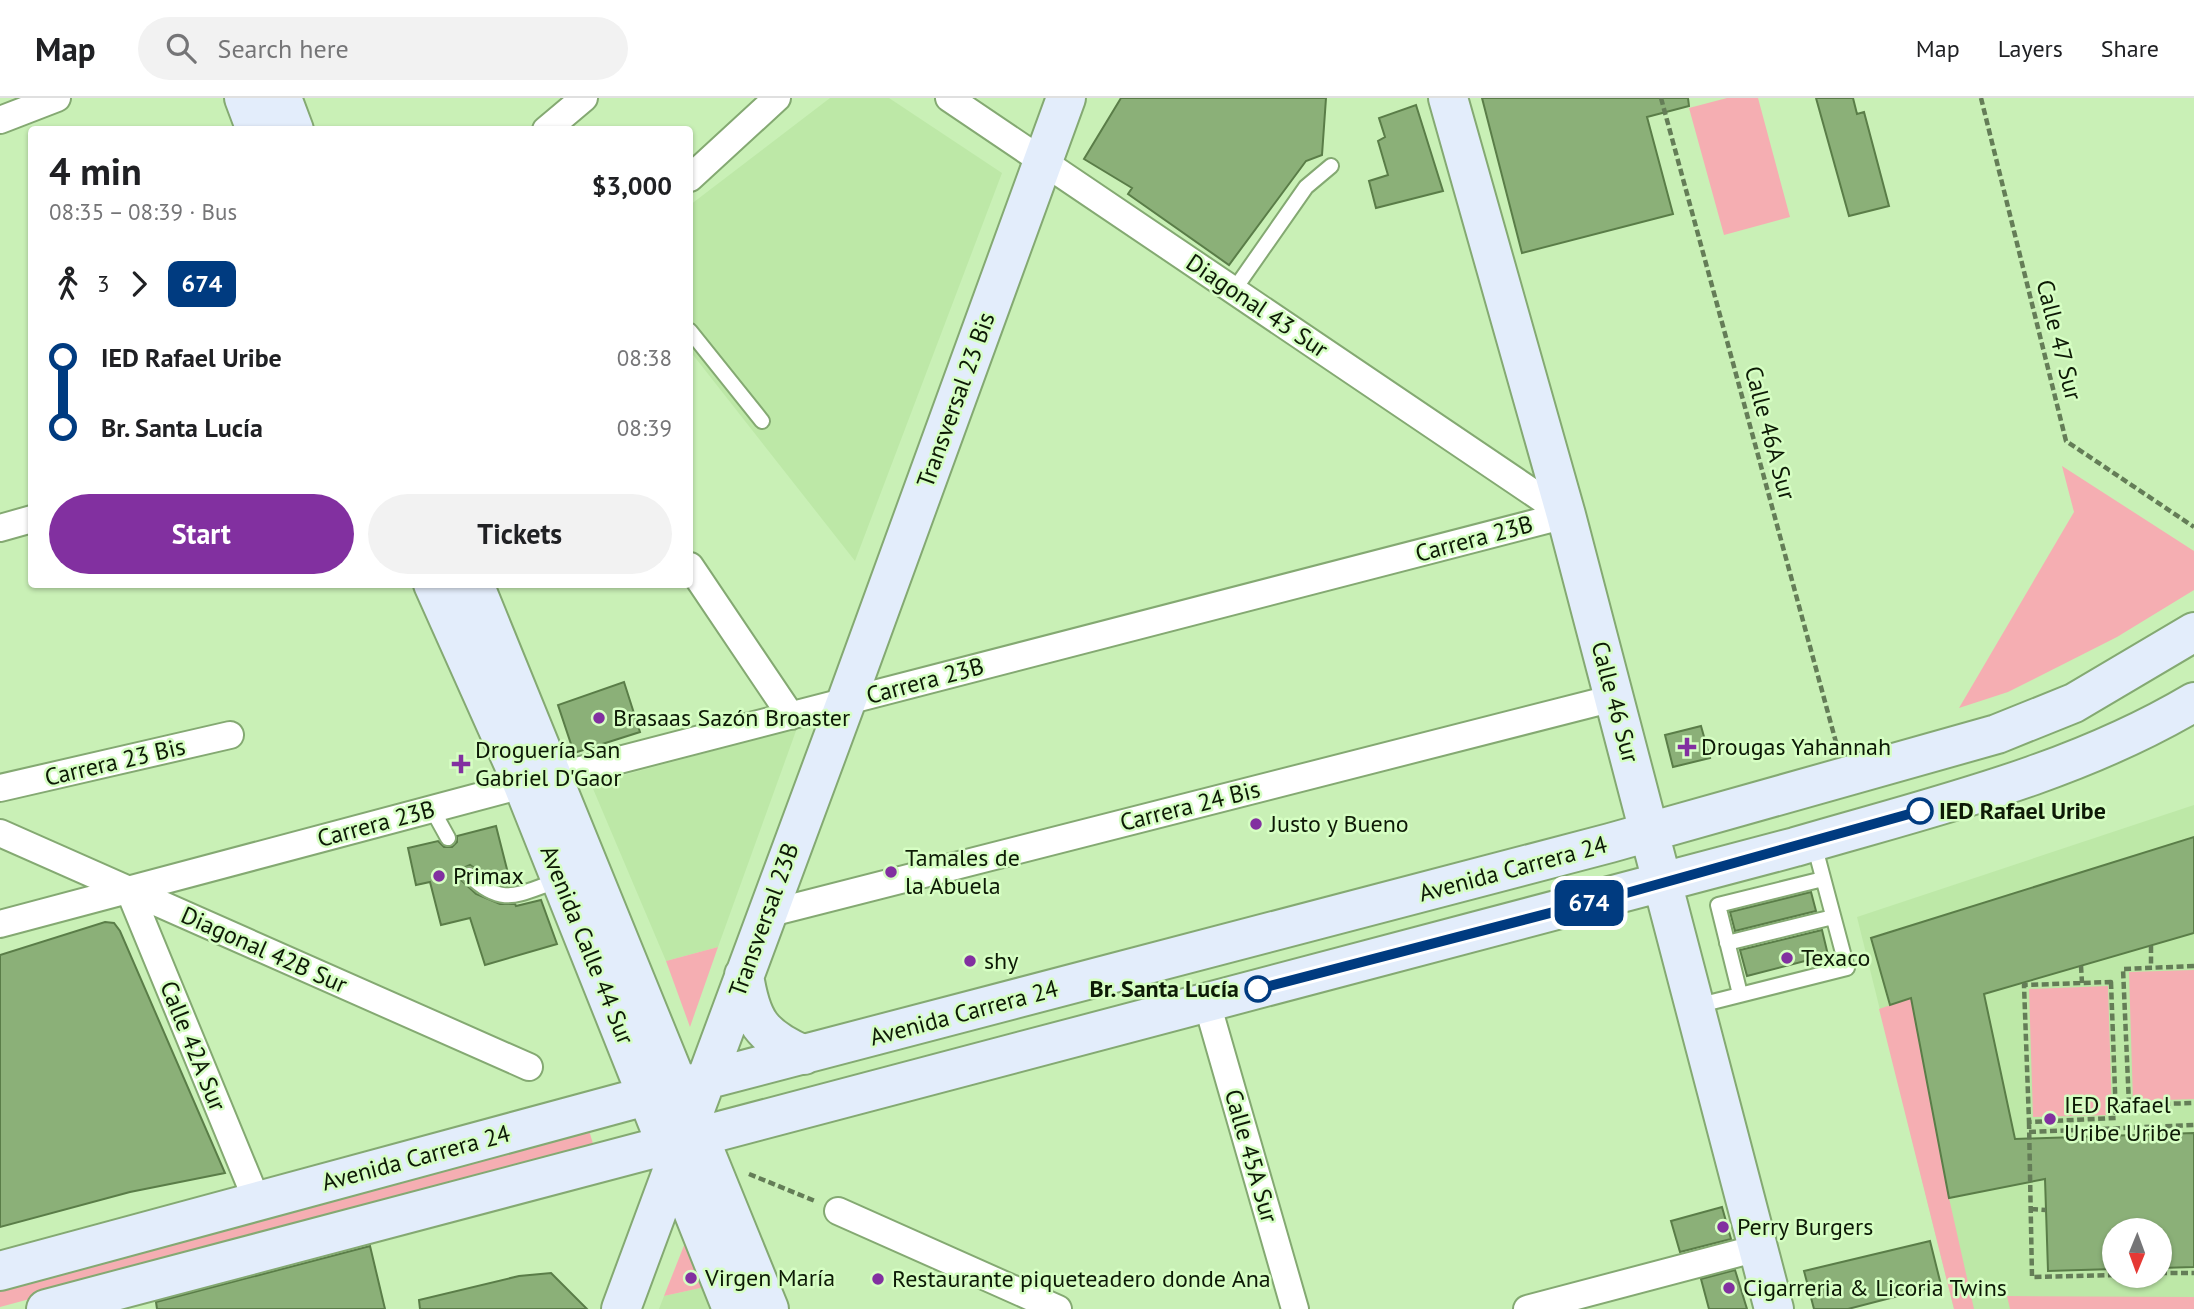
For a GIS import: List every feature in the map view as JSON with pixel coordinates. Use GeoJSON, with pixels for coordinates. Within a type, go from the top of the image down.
{"type":"FeatureCollection","features":[{"type":"Feature","properties":{"kind":"main road"},"geometry":{"type":"LineString","coordinates":[[244,98],[254,126]]}},
{"type":"Feature","properties":{"kind":"main road"},"geometry":{"type":"LineString","coordinates":[[282,98],[292,126]]}},
{"type":"Feature","properties":{"kind":"main road","name":"Transversal 23 Bis"},"geometry":{"type":"LineString","coordinates":[[846,702],[1066,98]]}},
{"type":"Feature","properties":{"kind":"main road","name":"Calle 46 Sur"},"geometry":{"type":"LineString","coordinates":[[1448,98],[1566,515],[1774,1309]]}},
{"type":"Feature","properties":{"kind":"main road","name":"Avenida Calle 44 Sur"},"geometry":{"type":"LineString","coordinates":[[435,588],[538,781],[561,880],[681,1120],[769,1309]]}},
{"type":"Feature","properties":{"kind":"main road","name":"Avenida Calle 44 Sur"},"geometry":{"type":"LineString","coordinates":[[475,588],[538,781],[681,1120],[732,1309]]}},
{"type":"Feature","properties":{"kind":"main road","name":"Avenida Carrera 24"},"geometry":{"type":"LineString","coordinates":[[46,1309],[681,1120],[804,1055],[1649,833],[1997,734],[2074,703],[2194,632]]}},
{"type":"Feature","properties":{"kind":"main road","name":"Transversal 23B"},"geometry":{"type":"LineString","coordinates":[[621,1309],[681,1120],[744,975],[846,702]]}},
{"type":"Feature","properties":{"kind":"main road","name":"Avenida Carrera 24"},"geometry":{"type":"LineString","coordinates":[[0,1271],[257,1201],[681,1120],[1207,1003],[1813,842],[2049,771],[2112,746],[2194,702]]}},
{"type":"Feature","properties":{"kind":"main road"},"geometry":{"type":"LineString","coordinates":[[744,975],[753,1017],[764,1032],[785,1047],[804,1055]]}},
{"type":"Feature","properties":{"kind":"street"},"geometry":{"type":"LineString","coordinates":[[0,120],[57,98]]}},
{"type":"Feature","properties":{"kind":"street"},"geometry":{"type":"LineString","coordinates":[[551,126],[584,98]]}},
{"type":"Feature","properties":{"kind":"street"},"geometry":{"type":"LineString","coordinates":[[693,175],[777,98]]}},
{"type":"Feature","properties":{"kind":"street","name":"Diagonal 43 Sur"},"geometry":{"type":"LineString","coordinates":[[949,98],[1566,515]]}},
{"type":"Feature","properties":{"kind":"street","name":"Carrera 23B"},"geometry":{"type":"LineString","coordinates":[[0,924],[538,781],[1566,515]]}},
{"type":"Feature","properties":{"kind":"street"},"geometry":{"type":"LineString","coordinates":[[0,528],[28,520]]}},
{"type":"Feature","properties":{"kind":"street"},"geometry":{"type":"LineString","coordinates":[[693,570],[791,716]]}},
{"type":"Feature","properties":{"kind":"street","name":"Carrera 24 Bis"},"geometry":{"type":"LineString","coordinates":[[767,914],[1614,698]]}},
{"type":"Feature","properties":{"kind":"street","name":"Carrera 23 Bis"},"geometry":{"type":"LineString","coordinates":[[0,788],[230,735]]}},
{"type":"Feature","properties":{"kind":"street","name":"Diagonal 42B Sur"},"geometry":{"type":"LineString","coordinates":[[0,833],[529,1067]]}},
{"type":"Feature","properties":{"kind":"street","name":"Calle 42A Sur"},"geometry":{"type":"LineString","coordinates":[[129,890],[257,1201]]}},
{"type":"Feature","properties":{"kind":"street","name":"Calle 45A Sur"},"geometry":{"type":"LineString","coordinates":[[1207,1003],[1295,1309]]}},
{"type":"Feature","properties":{"kind":"street"},"geometry":{"type":"LineString","coordinates":[[838,1211],[1058,1309]]}},
{"type":"Feature","properties":{"kind":"street"},"geometry":{"type":"LineString","coordinates":[[1527,1309],[1758,1248]]}},
{"type":"Feature","properties":{"kind":"lane"},"geometry":{"type":"LineString","coordinates":[[1234,290],[1306,187],[1331,166]]}},
{"type":"Feature","properties":{"kind":"lane"},"geometry":{"type":"LineString","coordinates":[[693,335],[762,421]]}},
{"type":"Feature","properties":{"kind":"lane"},"geometry":{"type":"LineString","coordinates":[[432,809],[449,838]]}},
{"type":"Feature","properties":{"kind":"lane"},"geometry":{"type":"LineString","coordinates":[[1694,1006],[1847,968],[1813,842]]}},
{"type":"Feature","properties":{"kind":"lane"},"geometry":{"type":"LineString","coordinates":[[469,875],[482,888],[496,895],[511,896],[561,880]]}},
{"type":"Feature","properties":{"kind":"lane"},"geometry":{"type":"LineString","coordinates":[[1740,995],[1718,905],[1823,878]]}},
{"type":"Feature","properties":{"kind":"lane"},"geometry":{"type":"LineString","coordinates":[[1727,943],[1833,917]]}},
{"type":"Feature","properties":{"kind":"path","name":"Calle 46A Sur"},"geometry":{"type":"LineString","coordinates":[[1661,98],[1845,777]]}},
{"type":"Feature","properties":{"kind":"path","name":"Calle 47 Sur"},"geometry":{"type":"LineString","coordinates":[[1982,98],[2066,441],[2194,527]]}},
{"type":"Feature","properties":{"kind":"path"},"geometry":{"type":"LineString","coordinates":[[2151,946],[2151,967]]}},
{"type":"Feature","properties":{"kind":"path"},"geometry":{"type":"LineString","coordinates":[[2129,1105],[2123,969],[2194,966]]}},
{"type":"Feature","properties":{"kind":"path"},"geometry":{"type":"LineString","coordinates":[[2081,967],[2082,983]]}},
{"type":"Feature","properties":{"kind":"path"},"geometry":{"type":"LineString","coordinates":[[2102,1275],[2032,1277],[2024,985],[2124,981]]}},
{"type":"Feature","properties":{"kind":"path"},"geometry":{"type":"LineString","coordinates":[[2029,1122],[2116,1118],[2111,982]]}},
{"type":"Feature","properties":{"kind":"path"},"geometry":{"type":"LineString","coordinates":[[2115,1106],[2194,1103]]}},
{"type":"Feature","properties":{"kind":"path"},"geometry":{"type":"LineString","coordinates":[[2029,1132],[2194,1125]]}},
{"type":"Feature","properties":{"kind":"path"},"geometry":{"type":"LineString","coordinates":[[739,1170],[838,1211]]}},
{"type":"Feature","properties":{"kind":"path"},"geometry":{"type":"LineString","coordinates":[[2031,1209],[2046,1210]]}},
{"type":"Feature","properties":{"kind":"path"},"geometry":{"type":"LineString","coordinates":[[2172,1273],[2194,1273]]}},
{"type":"Feature","properties":{"kind":"shaded area"},"geometry":{"type":"Polygon","coordinates":[[[830,98],[889,98],[1002,173],[855,561],[693,355],[693,203],[830,98]]]}},
{"type":"Feature","properties":{"kind":"shaded area"},"geometry":{"type":"Polygon","coordinates":[[[1727,98],[1758,98],[1790,217],[1724,235],[1689,108],[1727,98]]]}},
{"type":"Feature","properties":{"kind":"shaded area"},"geometry":{"type":"Polygon","coordinates":[[[2062,466],[2194,551],[2194,590],[2117,637],[2008,692],[1959,708],[2074,512],[2062,466]]]}},
{"type":"Feature","properties":{"kind":"shaded area"},"geometry":{"type":"Polygon","coordinates":[[[797,728],[718,947],[666,961],[591,784],[797,728]]]}},
{"type":"Feature","properties":{"kind":"shaded area","name":"IED Rafael Uribe Uribe"},"geometry":{"type":"Polygon","coordinates":[[[2194,805],[2194,1309],[1954,1309],[1857,917],[2194,805]]]}},
{"type":"Feature","properties":{"kind":"shaded area"},"geometry":{"type":"Polygon","coordinates":[[[718,947],[690,1027],[666,961],[718,947]]]}},
{"type":"Feature","properties":{"kind":"shaded area"},"geometry":{"type":"Polygon","coordinates":[[[2194,970],[2194,1099],[2133,1101],[2129,972],[2194,970]]]}},
{"type":"Feature","properties":{"kind":"shaded area"},"geometry":{"type":"Polygon","coordinates":[[[2108,986],[2112,1115],[2033,1117],[2029,989],[2108,986]]]}},
{"type":"Feature","properties":{"kind":"shaded area"},"geometry":{"type":"Polygon","coordinates":[[[1911,998],[1949,1198],[1974,1309],[1954,1309],[1879,1009],[1911,998]]]}},
{"type":"Feature","properties":{"kind":"shaded area"},"geometry":{"type":"Polygon","coordinates":[[[588,1127],[594,1147],[0,1307],[0,1285],[588,1127]]]}},
{"type":"Feature","properties":{"kind":"shaded area"},"geometry":{"type":"Polygon","coordinates":[[[685,1243],[705,1287],[664,1296],[685,1243]]]}},
{"type":"Feature","properties":{"kind":"shaded area"},"geometry":{"type":"Polygon","coordinates":[[[705,1287],[713,1309],[659,1309],[664,1296],[705,1287]]]}},
{"type":"Feature","properties":{"kind":"shaded area"},"geometry":{"type":"Polygon","coordinates":[[[2007,1296],[2194,1297],[2194,1309],[2010,1309],[2007,1296]]]}},
{"type":"Feature","properties":{"kind":"building"},"geometry":{"type":"Polygon","coordinates":[[[1121,98],[1326,98],[1322,155],[1306,161],[1229,265],[1128,194],[1132,188],[1084,159],[1121,98]]]}},
{"type":"Feature","properties":{"kind":"building"},"geometry":{"type":"Polygon","coordinates":[[[1482,98],[1688,98],[1689,106],[1647,117],[1673,214],[1522,253],[1482,98]]]}},
{"type":"Feature","properties":{"kind":"building"},"geometry":{"type":"Polygon","coordinates":[[[1816,98],[1853,98],[1857,114],[1864,112],[1889,206],[1849,216],[1816,98]]]}},
{"type":"Feature","properties":{"kind":"building"},"geometry":{"type":"Polygon","coordinates":[[[1416,105],[1443,191],[1376,208],[1369,181],[1388,175],[1378,141],[1385,137],[1379,118],[1416,105]]]}},
{"type":"Feature","properties":{"kind":"building","name":"Brasaas Sazón Broaster"},"geometry":{"type":"Polygon","coordinates":[[[624,682],[640,732],[574,753],[558,705],[624,682]]]}},
{"type":"Feature","properties":{"kind":"building","name":"Drougas Yahannah"},"geometry":{"type":"Polygon","coordinates":[[[1701,726],[1710,758],[1673,767],[1665,735],[1701,726]]]}},
{"type":"Feature","properties":{"kind":"building"},"geometry":{"type":"Polygon","coordinates":[[[496,826],[511,885],[496,883],[470,865],[461,869],[460,879],[476,894],[500,904],[516,906],[541,900],[557,944],[485,965],[470,918],[441,925],[430,882],[416,885],[408,848],[438,841],[444,847],[452,847],[457,842],[457,836],[496,826]]]}},
{"type":"Feature","properties":{"kind":"building"},"geometry":{"type":"Polygon","coordinates":[[[2194,837],[2194,933],[1984,994],[2015,1139],[2194,1133],[2194,1267],[2172,1268],[2172,1218],[2102,1218],[2102,1269],[2048,1271],[2045,1179],[1949,1198],[1911,998],[1890,1005],[1871,938],[2194,837]]]}},
{"type":"Feature","properties":{"kind":"building"},"geometry":{"type":"Polygon","coordinates":[[[1811,892],[1816,911],[1735,931],[1730,912],[1811,892]]]}},
{"type":"Feature","properties":{"kind":"building"},"geometry":{"type":"Polygon","coordinates":[[[105,922],[114,923],[120,931],[225,1173],[130,1192],[0,1227],[0,955],[105,922]]]}},
{"type":"Feature","properties":{"kind":"building"},"geometry":{"type":"Polygon","coordinates":[[[1822,930],[1828,955],[1747,976],[1740,950],[1822,930]]]}},
{"type":"Feature","properties":{"kind":"building"},"geometry":{"type":"Polygon","coordinates":[[[1722,1207],[1731,1239],[1680,1252],[1671,1221],[1722,1207]]]}},
{"type":"Feature","properties":{"kind":"building"},"geometry":{"type":"Polygon","coordinates":[[[1930,1241],[1941,1285],[1848,1309],[1814,1309],[1804,1271],[1930,1241]]]}},
{"type":"Feature","properties":{"kind":"building"},"geometry":{"type":"Polygon","coordinates":[[[370,1246],[385,1309],[157,1309],[156,1302],[370,1246]]]}},
{"type":"Feature","properties":{"kind":"building"},"geometry":{"type":"Polygon","coordinates":[[[1735,1270],[1747,1309],[1709,1309],[1701,1279],[1735,1270]]]}},
{"type":"Feature","properties":{"kind":"building"},"geometry":{"type":"Polygon","coordinates":[[[551,1273],[587,1309],[420,1309],[419,1300],[519,1276],[551,1273]]]}},
{"type":"Feature","properties":{"kind":"bus line","name":"674"},"geometry":{"type":"LineString","coordinates":[[1258,989],[1623,894],[1920,811]]}},
{"type":"Feature","properties":{"kind":"place","name":"Brasaas Sazón Broaster"},"geometry":{"type":"Point","coordinates":[599,718]}},
{"type":"Feature","properties":{"kind":"place","name":"Drougas Yahannah"},"geometry":{"type":"Point","coordinates":[1687,747]}},
{"type":"Feature","properties":{"kind":"place","name":"Droguería San Gabriel D'Gaor"},"geometry":{"type":"Point","coordinates":[461,764]}},
{"type":"Feature","properties":{"kind":"place","name":"IED Rafael Uribe"},"geometry":{"type":"Point","coordinates":[1920,811]}},
{"type":"Feature","properties":{"kind":"place","name":"Justo y Bueno"},"geometry":{"type":"Point","coordinates":[1256,824]}},
{"type":"Feature","properties":{"kind":"place","name":"Tamales de la Abuela"},"geometry":{"type":"Point","coordinates":[891,872]}},
{"type":"Feature","properties":{"kind":"place","name":"Primax"},"geometry":{"type":"Point","coordinates":[439,876]}},
{"type":"Feature","properties":{"kind":"place","name":"Texaco"},"geometry":{"type":"Point","coordinates":[1787,958]}},
{"type":"Feature","properties":{"kind":"place","name":"shy"},"geometry":{"type":"Point","coordinates":[970,961]}},
{"type":"Feature","properties":{"kind":"place","name":"Br. Santa Lucía"},"geometry":{"type":"Point","coordinates":[1258,989]}},
{"type":"Feature","properties":{"kind":"place","name":"IED Rafael Uribe Uribe"},"geometry":{"type":"Point","coordinates":[2050,1119]}},
{"type":"Feature","properties":{"kind":"place","name":"Perry Burgers"},"geometry":{"type":"Point","coordinates":[1723,1227]}},
{"type":"Feature","properties":{"kind":"place","name":"Virgen María"},"geometry":{"type":"Point","coordinates":[691,1278]}},
{"type":"Feature","properties":{"kind":"place","name":"Restaurante piqueteadero donde Ana"},"geometry":{"type":"Point","coordinates":[878,1279]}},
{"type":"Feature","properties":{"kind":"place","name":"Cigarreria & Licoria Twins"},"geometry":{"type":"Point","coordinates":[1729,1288]}}]}
